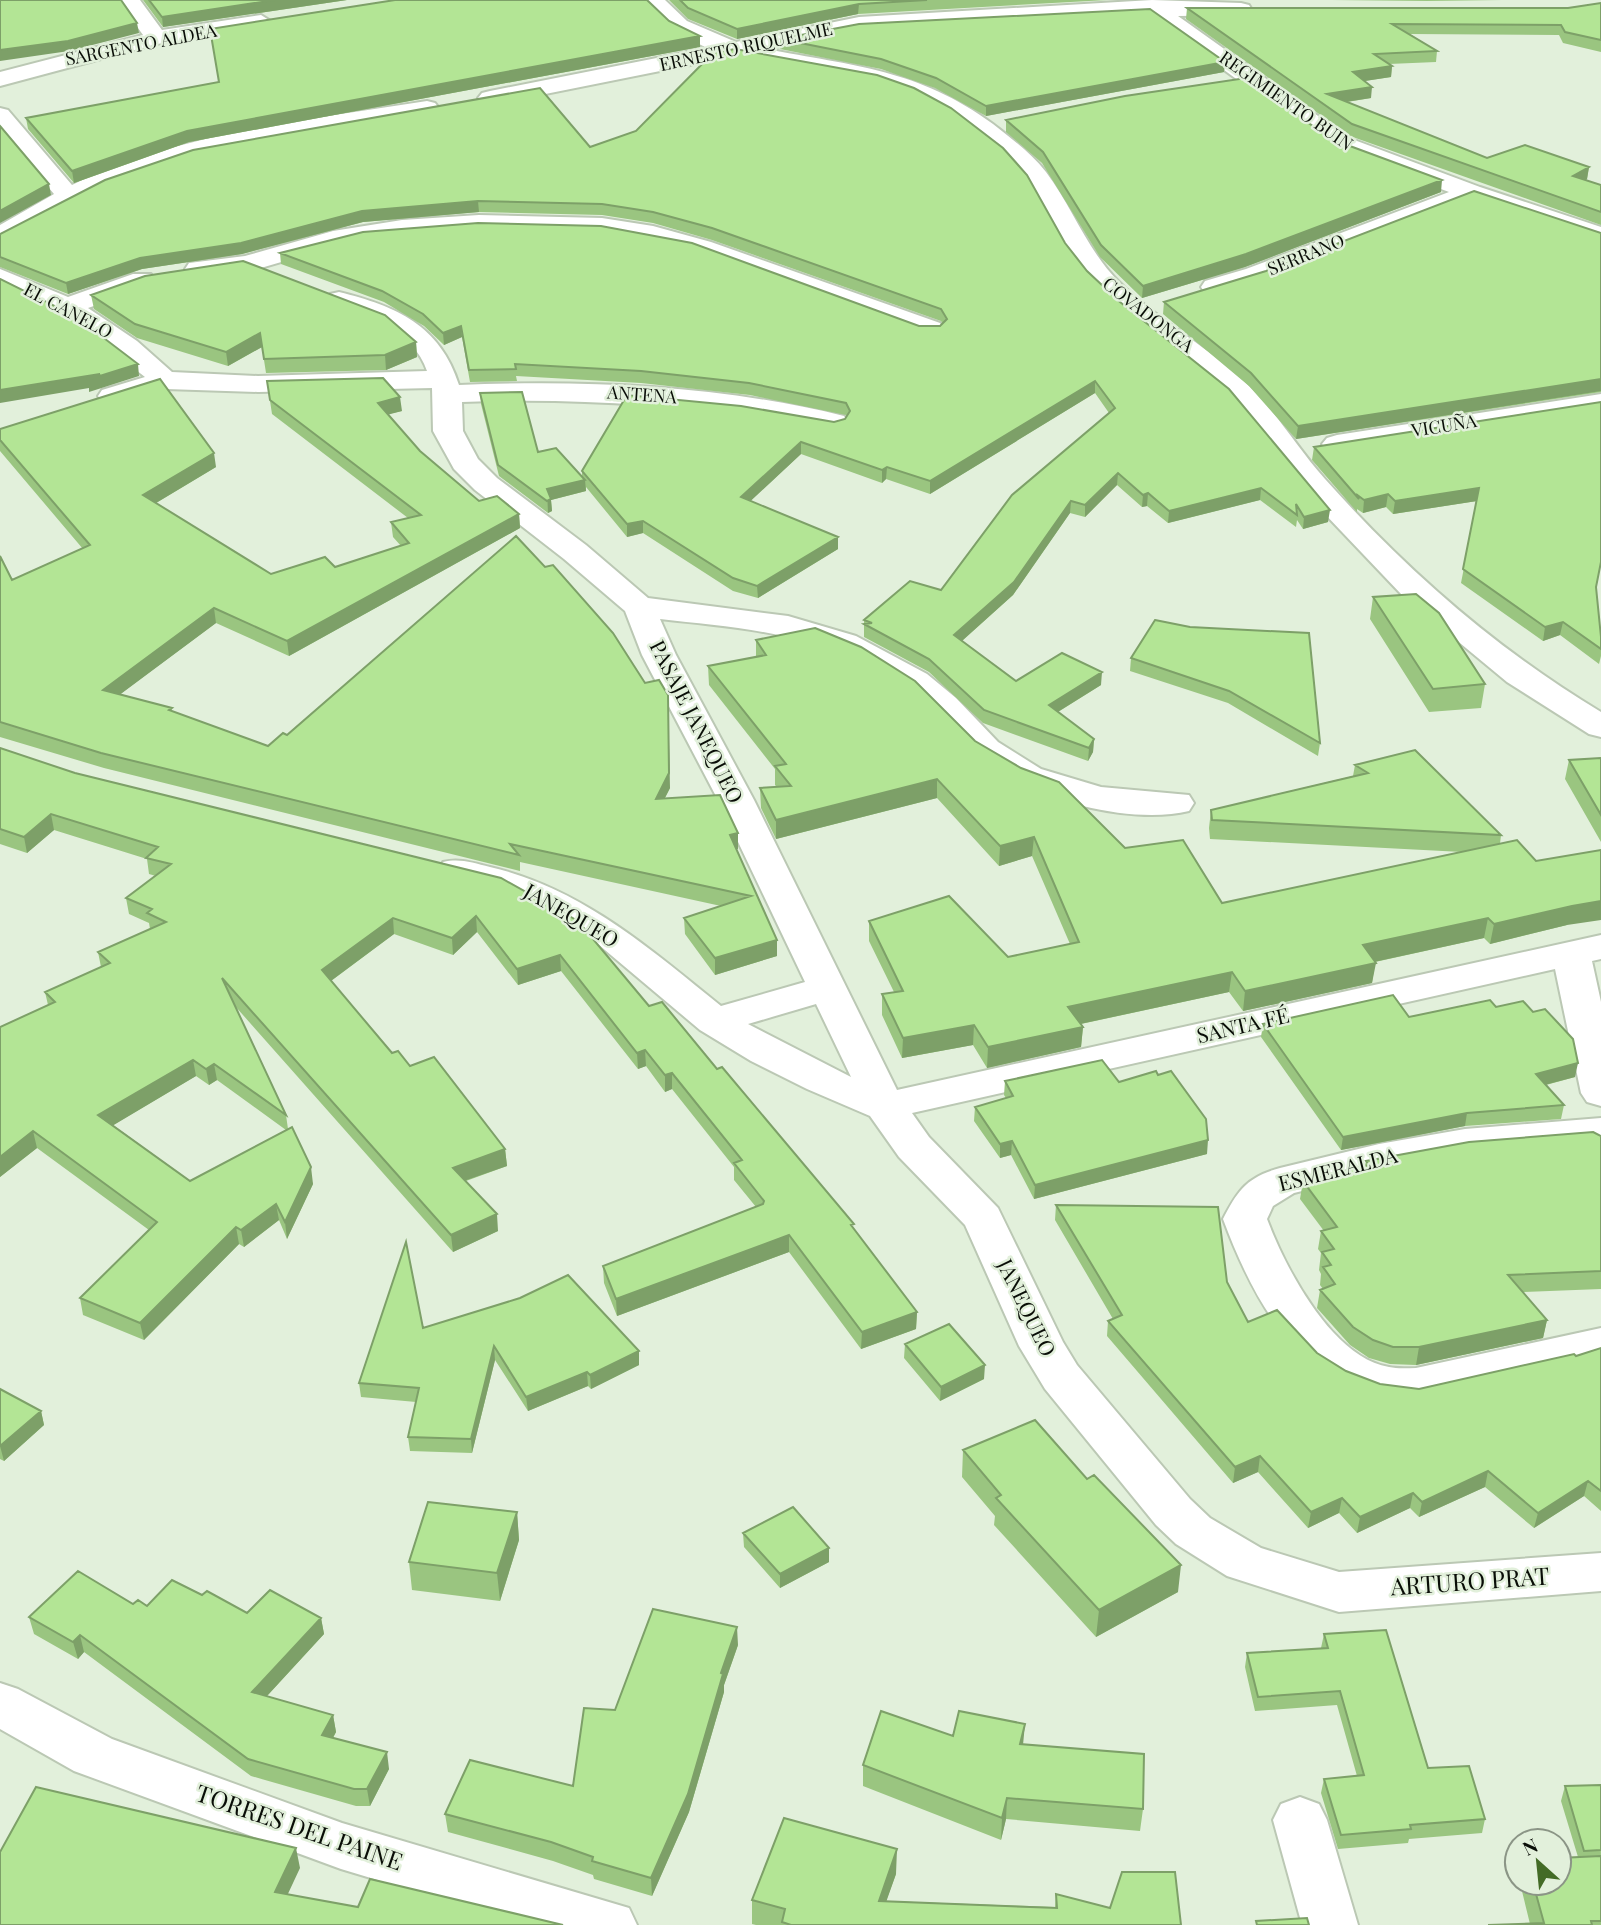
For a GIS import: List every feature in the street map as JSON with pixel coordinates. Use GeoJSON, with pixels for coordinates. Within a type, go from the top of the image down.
{"type":"FeatureCollection","features":[{"type":"Feature","properties":{"kind":"street"},"geometry":{"type":"LineString","coordinates":[[129,0],[156,38]]}},
{"type":"Feature","properties":{"kind":"street","name":"COVADONGA"},"geometry":{"type":"LineString","coordinates":[[652,0],[665,17],[680,29],[733,50],[890,78],[945,102],[979,127],[1031,170],[1090,267],[1139,310],[1211,364],[1244,396],[1287,452],[1363,540],[1444,620],[1527,682],[1601,727]]}},
{"type":"Feature","properties":{"kind":"street","name":"ERNESTO RIQUELME"},"geometry":{"type":"LineString","coordinates":[[0,236],[68,196],[124,172],[190,152],[463,102],[831,29],[885,22],[1148,5],[1265,10]]}},
{"type":"Feature","properties":{"kind":"street","name":"REGIMIENTO BUIN"},"geometry":{"type":"LineString","coordinates":[[1148,5],[1340,142],[1471,192],[1601,235]]}},
{"type":"Feature","properties":{"kind":"street","name":"SARGENTO ALDEA"},"geometry":{"type":"LineString","coordinates":[[0,79],[156,38],[289,18]]}},
{"type":"Feature","properties":{"kind":"street"},"geometry":{"type":"LineString","coordinates":[[1213,84],[1252,78]]}},
{"type":"Feature","properties":{"kind":"street"},"geometry":{"type":"LineString","coordinates":[[0,116],[68,196]]}},
{"type":"Feature","properties":{"kind":"street"},"geometry":{"type":"LineString","coordinates":[[979,127],[1015,119]]}},
{"type":"Feature","properties":{"kind":"street","name":"SERRANO"},"geometry":{"type":"LineString","coordinates":[[1190,295],[1255,275],[1471,192]]}},
{"type":"Feature","properties":{"kind":"street"},"geometry":{"type":"LineString","coordinates":[[67,307],[142,280],[247,264],[333,239],[402,228],[479,223],[602,226],[653,234],[702,247],[930,329]]}},
{"type":"Feature","properties":{"kind":"street"},"geometry":{"type":"LineString","coordinates":[[247,264],[398,321],[429,348],[445,386]]}},
{"type":"Feature","properties":{"kind":"street","name":"EL CANELO"},"geometry":{"type":"LineString","coordinates":[[0,277],[67,307],[121,340],[163,380]]}},
{"type":"Feature","properties":{"kind":"street"},"geometry":{"type":"LineString","coordinates":[[1139,310],[1164,302]]}},
{"type":"Feature","properties":{"kind":"street"},"geometry":{"type":"LineString","coordinates":[[90,404],[163,380]]}},
{"type":"Feature","properties":{"kind":"street","name":"ANTENA"},"geometry":{"type":"LineString","coordinates":[[163,380],[445,386],[660,395],[740,404],[834,422]]}},
{"type":"Feature","properties":{"kind":"street","name":"PASAJE JANEQUEO"},"geometry":{"type":"LineString","coordinates":[[445,386],[448,431],[465,463],[485,484],[575,552],[639,607],[659,655],[736,800],[885,1106]]}},
{"type":"Feature","properties":{"kind":"street","name":"VICUÑA"},"geometry":{"type":"LineString","coordinates":[[1287,452],[1601,403]]}},
{"type":"Feature","properties":{"kind":"street"},"geometry":{"type":"LineString","coordinates":[[639,607],[815,630],[900,670],[953,712],[988,751],[1028,776],[1082,794],[1144,803],[1176,803]]}},
{"type":"Feature","properties":{"kind":"street","name":"JANEQUEO"},"geometry":{"type":"LineString","coordinates":[[422,862],[516,884],[546,898],[612,937],[714,1020],[765,1052],[821,1080],[885,1106],[914,1147],[983,1218],[1042,1346],[1061,1377],[1173,1512],[1193,1531],[1244,1562],[1339,1592]]}},
{"type":"Feature","properties":{"kind":"street"},"geometry":{"type":"LineString","coordinates":[[1586,950],[1601,1093]]}},
{"type":"Feature","properties":{"kind":"street","name":"SANTA FÉ"},"geometry":{"type":"LineString","coordinates":[[885,1106],[1586,950]]}},
{"type":"Feature","properties":{"kind":"street"},"geometry":{"type":"LineString","coordinates":[[714,1020],[828,988]]}},
{"type":"Feature","properties":{"kind":"street","name":"ESMERALDA"},"geometry":{"type":"LineString","coordinates":[[1601,1132],[1465,1143],[1379,1158],[1280,1182],[1256,1197],[1245,1219],[1264,1267],[1298,1319],[1348,1371],[1365,1380],[1383,1385],[1416,1385],[1601,1344]]}},
{"type":"Feature","properties":{"kind":"street","name":"ARTURO PRAT"},"geometry":{"type":"LineString","coordinates":[[1339,1592],[1601,1572]]}},
{"type":"Feature","properties":{"kind":"street","name":"TORRES DEL PAINE"},"geometry":{"type":"LineString","coordinates":[[0,1704],[93,1755],[341,1846],[609,1925]]}},
{"type":"Feature","properties":{"kind":"street"},"geometry":{"type":"LineString","coordinates":[[1300,1820],[1330,1925]]}},
{"type":"Feature","properties":{"kind":"building"},"geometry":{"type":"Polygon","coordinates":[[[0,0],[121,0],[137,23],[68,41],[0,50],[0,0]]]}},
{"type":"Feature","properties":{"kind":"building"},"geometry":{"type":"Polygon","coordinates":[[[149,0],[275,0],[162,17],[149,0]]]}},
{"type":"Feature","properties":{"kind":"building"},"geometry":{"type":"Polygon","coordinates":[[[395,0],[647,0],[669,21],[700,36],[187,131],[72,171],[26,118],[219,82],[210,29],[395,0]]]}},
{"type":"Feature","properties":{"kind":"building"},"geometry":{"type":"Polygon","coordinates":[[[680,0],[927,0],[859,4],[737,29],[688,8],[680,0]]]}},
{"type":"Feature","properties":{"kind":"building"},"geometry":{"type":"Polygon","coordinates":[[[1601,3],[1601,40],[1565,32],[1561,25],[1392,24],[1437,51],[1374,54],[1392,66],[1353,72],[1372,87],[1327,94],[1487,158],[1525,145],[1589,167],[1573,176],[1601,185],[1601,212],[1352,124],[1187,8],[1568,8],[1601,3]]]}},
{"type":"Feature","properties":{"kind":"building"},"geometry":{"type":"Polygon","coordinates":[[[1150,9],[1225,62],[986,106],[936,78],[881,59],[780,39],[859,24],[1150,9]]]}},
{"type":"Feature","properties":{"kind":"building"},"geometry":{"type":"Polygon","coordinates":[[[735,49],[877,75],[914,88],[951,108],[1003,148],[1027,175],[1065,243],[1087,271],[1120,302],[1229,389],[1330,510],[1304,517],[1296,504],[1297,515],[1261,488],[1169,511],[1148,493],[1143,495],[1118,473],[1085,505],[1071,501],[1014,582],[954,635],[1016,681],[1062,653],[1102,672],[1049,705],[1094,739],[1089,748],[984,710],[929,659],[864,624],[872,623],[864,620],[910,581],[941,590],[1012,495],[1115,408],[1095,381],[930,481],[887,467],[882,470],[801,442],[741,497],[838,537],[757,586],[733,578],[643,521],[627,524],[582,471],[627,395],[741,406],[834,422],[845,419],[850,411],[846,403],[749,383],[641,371],[515,364],[516,369],[469,370],[461,326],[443,333],[423,314],[382,291],[280,253],[363,232],[478,223],[601,226],[692,243],[919,326],[940,326],[947,319],[941,309],[712,228],[653,212],[602,204],[478,201],[362,211],[241,243],[140,258],[66,283],[0,257],[0,234],[105,180],[193,150],[540,88],[590,147],[636,131],[713,53],[735,49]]]}},
{"type":"Feature","properties":{"kind":"building"},"geometry":{"type":"Polygon","coordinates":[[[1246,78],[1331,139],[1442,180],[1246,254],[1143,286],[1101,245],[1043,152],[1006,120],[1125,96],[1246,78]]]}},
{"type":"Feature","properties":{"kind":"building"},"geometry":{"type":"Polygon","coordinates":[[[0,126],[49,184],[0,211],[0,126]]]}},
{"type":"Feature","properties":{"kind":"building"},"geometry":{"type":"Polygon","coordinates":[[[1474,191],[1601,233],[1601,379],[1298,426],[1251,373],[1164,302],[1266,271],[1474,191]]]}},
{"type":"Feature","properties":{"kind":"building"},"geometry":{"type":"Polygon","coordinates":[[[243,261],[385,315],[416,342],[385,355],[264,359],[260,333],[226,352],[135,324],[91,295],[145,276],[243,261]]]}},
{"type":"Feature","properties":{"kind":"building"},"geometry":{"type":"Polygon","coordinates":[[[0,279],[75,316],[138,364],[87,380],[100,374],[0,390],[0,279]]]}},
{"type":"Feature","properties":{"kind":"building"},"geometry":{"type":"Polygon","coordinates":[[[383,378],[400,397],[378,403],[420,451],[479,501],[497,496],[519,514],[287,641],[214,608],[103,690],[172,708],[169,710],[268,746],[283,733],[287,735],[516,536],[545,567],[553,565],[613,633],[645,683],[659,680],[668,695],[669,773],[656,799],[720,795],[738,833],[730,835],[777,940],[715,958],[684,918],[751,896],[510,844],[519,855],[101,753],[0,722],[0,556],[12,580],[90,545],[0,440],[0,429],[160,379],[214,453],[143,495],[271,574],[325,557],[335,567],[409,543],[391,522],[421,515],[270,400],[267,381],[383,378]]]}},
{"type":"Feature","properties":{"kind":"building"},"geometry":{"type":"Polygon","coordinates":[[[522,392],[538,452],[556,448],[585,480],[547,489],[551,499],[547,501],[498,465],[480,393],[522,392]]]}},
{"type":"Feature","properties":{"kind":"building"},"geometry":{"type":"Polygon","coordinates":[[[1601,402],[1601,562],[1596,587],[1601,649],[1563,622],[1545,627],[1463,569],[1479,488],[1395,501],[1388,494],[1364,500],[1356,494],[1359,499],[1314,447],[1601,402]]]}},
{"type":"Feature","properties":{"kind":"building"},"geometry":{"type":"Polygon","coordinates":[[[1416,594],[1439,613],[1485,684],[1433,689],[1373,597],[1416,594]]]}},
{"type":"Feature","properties":{"kind":"building"},"geometry":{"type":"Polygon","coordinates":[[[1155,620],[1190,627],[1309,633],[1320,743],[1229,691],[1131,658],[1155,620]]]}},
{"type":"Feature","properties":{"kind":"building"},"geometry":{"type":"Polygon","coordinates":[[[815,628],[861,647],[915,681],[975,741],[1021,768],[1059,782],[1125,848],[1183,840],[1222,903],[1517,840],[1536,861],[1601,850],[1601,901],[1494,924],[1488,918],[1363,945],[1376,963],[1245,991],[1232,972],[1068,1007],[1083,1027],[988,1047],[974,1025],[903,1038],[882,994],[903,991],[869,921],[949,896],[1008,957],[1079,942],[1034,837],[1000,846],[937,779],[776,820],[760,788],[791,786],[775,766],[786,764],[708,666],[766,655],[756,640],[815,628]]]}},
{"type":"Feature","properties":{"kind":"building"},"geometry":{"type":"Polygon","coordinates":[[[0,748],[75,773],[501,878],[578,921],[649,1006],[662,1002],[717,1069],[722,1067],[854,1224],[851,1225],[917,1312],[862,1332],[789,1235],[616,1299],[603,1266],[763,1204],[764,1201],[734,1163],[742,1160],[672,1073],[665,1075],[645,1050],[637,1053],[560,955],[517,969],[476,916],[452,938],[393,918],[322,970],[392,1053],[398,1051],[410,1066],[434,1057],[505,1149],[453,1168],[497,1214],[451,1235],[222,978],[286,1115],[214,1064],[206,1069],[193,1060],[98,1115],[190,1181],[292,1127],[311,1167],[285,1222],[276,1204],[241,1230],[236,1227],[140,1323],[80,1298],[157,1222],[33,1131],[0,1157],[0,1027],[55,1002],[45,992],[110,963],[98,952],[166,922],[147,913],[152,909],[126,898],[171,864],[146,858],[158,847],[51,814],[24,837],[0,829],[0,748]]]}},
{"type":"Feature","properties":{"kind":"building"},"geometry":{"type":"Polygon","coordinates":[[[1415,750],[1501,835],[1212,820],[1211,810],[1368,773],[1355,765],[1415,750]]]}},
{"type":"Feature","properties":{"kind":"building"},"geometry":{"type":"Polygon","coordinates":[[[1601,758],[1601,815],[1569,760],[1601,758]]]}},
{"type":"Feature","properties":{"kind":"building"},"geometry":{"type":"Polygon","coordinates":[[[1393,995],[1409,1017],[1490,1000],[1496,1007],[1523,1001],[1533,1012],[1545,1009],[1573,1039],[1578,1063],[1536,1074],[1564,1105],[1467,1113],[1343,1137],[1263,1024],[1393,995]]]}},
{"type":"Feature","properties":{"kind":"building"},"geometry":{"type":"Polygon","coordinates":[[[1102,1060],[1119,1082],[1156,1071],[1158,1075],[1171,1071],[1206,1119],[1208,1140],[1035,1185],[1012,1141],[1000,1144],[975,1107],[1013,1096],[1005,1081],[1102,1060]]]}},
{"type":"Feature","properties":{"kind":"building"},"geometry":{"type":"Polygon","coordinates":[[[1593,1132],[1601,1136],[1601,1271],[1508,1275],[1547,1320],[1419,1347],[1393,1347],[1373,1340],[1353,1327],[1320,1290],[1335,1284],[1323,1267],[1331,1265],[1322,1252],[1334,1249],[1321,1231],[1337,1227],[1303,1181],[1369,1165],[1366,1161],[1469,1142],[1593,1132]]]}},
{"type":"Feature","properties":{"kind":"building"},"geometry":{"type":"Polygon","coordinates":[[[1056,1205],[1218,1207],[1227,1282],[1248,1322],[1277,1310],[1317,1353],[1346,1371],[1380,1384],[1419,1389],[1574,1354],[1576,1356],[1601,1348],[1601,1491],[1588,1481],[1538,1513],[1488,1471],[1422,1502],[1413,1493],[1360,1517],[1342,1498],[1311,1512],[1260,1456],[1235,1467],[1108,1321],[1122,1315],[1056,1205]]]}},
{"type":"Feature","properties":{"kind":"building"},"geometry":{"type":"Polygon","coordinates":[[[406,1242],[423,1328],[520,1298],[568,1275],[639,1351],[590,1375],[587,1372],[526,1397],[494,1346],[471,1439],[408,1437],[419,1388],[359,1383],[406,1242]]]}},
{"type":"Feature","properties":{"kind":"building"},"geometry":{"type":"Polygon","coordinates":[[[949,1324],[985,1365],[941,1387],[905,1344],[949,1324]]]}},
{"type":"Feature","properties":{"kind":"building"},"geometry":{"type":"Polygon","coordinates":[[[0,1389],[41,1411],[0,1446],[0,1389]]]}},
{"type":"Feature","properties":{"kind":"building"},"geometry":{"type":"Polygon","coordinates":[[[1035,1420],[1087,1479],[1094,1475],[1181,1565],[1099,1610],[996,1498],[1001,1495],[963,1450],[1035,1420]]]}},
{"type":"Feature","properties":{"kind":"building"},"geometry":{"type":"Polygon","coordinates":[[[428,1502],[517,1512],[497,1573],[409,1562],[428,1502]]]}},
{"type":"Feature","properties":{"kind":"building"},"geometry":{"type":"Polygon","coordinates":[[[793,1507],[829,1548],[780,1574],[743,1533],[793,1507]]]}},
{"type":"Feature","properties":{"kind":"building"},"geometry":{"type":"Polygon","coordinates":[[[78,1571],[133,1604],[138,1600],[147,1606],[172,1580],[202,1595],[207,1591],[247,1613],[270,1590],[321,1618],[252,1692],[333,1715],[322,1735],[387,1752],[367,1789],[354,1789],[248,1759],[80,1635],[73,1642],[29,1617],[78,1571]]]}},
{"type":"Feature","properties":{"kind":"building"},"geometry":{"type":"Polygon","coordinates":[[[653,1609],[737,1627],[721,1673],[723,1674],[688,1794],[651,1878],[592,1861],[593,1857],[551,1842],[445,1814],[470,1760],[573,1786],[584,1708],[615,1710],[653,1609]]]}},
{"type":"Feature","properties":{"kind":"building"},"geometry":{"type":"Polygon","coordinates":[[[1386,1630],[1428,1768],[1469,1766],[1485,1819],[1410,1825],[1411,1829],[1341,1835],[1324,1779],[1364,1775],[1340,1691],[1258,1697],[1247,1653],[1328,1648],[1324,1634],[1386,1630]]]}},
{"type":"Feature","properties":{"kind":"building"},"geometry":{"type":"Polygon","coordinates":[[[881,1711],[953,1736],[959,1711],[1025,1724],[1020,1744],[1144,1754],[1143,1809],[1007,1798],[1002,1818],[863,1765],[881,1711]]]}},
{"type":"Feature","properties":{"kind":"building"},"geometry":{"type":"Polygon","coordinates":[[[1601,1785],[1601,1850],[1584,1851],[1565,1786],[1601,1785]]]}},
{"type":"Feature","properties":{"kind":"building"},"geometry":{"type":"Polygon","coordinates":[[[36,1787],[296,1848],[275,1892],[358,1907],[370,1879],[563,1925],[0,1925],[0,1852],[36,1787]]]}},
{"type":"Feature","properties":{"kind":"building"},"geometry":{"type":"Polygon","coordinates":[[[784,1818],[897,1849],[879,1901],[1057,1908],[1056,1894],[1110,1908],[1122,1872],[1175,1872],[1181,1925],[791,1925],[782,1922],[785,1909],[752,1900],[784,1818]]]}},
{"type":"Feature","properties":{"kind":"building"},"geometry":{"type":"Polygon","coordinates":[[[1601,1856],[1601,1921],[1591,1921],[1592,1925],[1488,1925],[1544,1923],[1537,1897],[1573,1897],[1573,1857],[1601,1856]]]}},
{"type":"Feature","properties":{"kind":"building"},"geometry":{"type":"Polygon","coordinates":[[[1307,1918],[1309,1925],[1257,1925],[1256,1921],[1307,1918]]]}}]}
